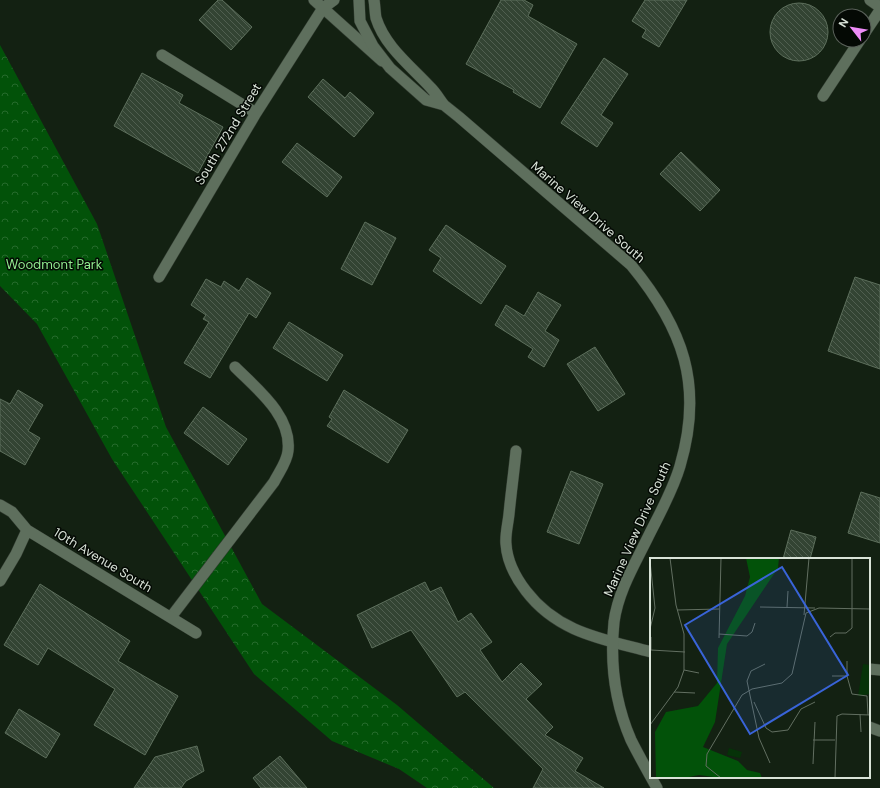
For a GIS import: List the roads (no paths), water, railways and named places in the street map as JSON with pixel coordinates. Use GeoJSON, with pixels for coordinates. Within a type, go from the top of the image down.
{"type":"FeatureCollection","features":[{"type":"Feature","properties":{"kind":"street"},"geometry":{"type":"LineString","coordinates":[[314,0],[390,68]]}},
{"type":"Feature","properties":{"kind":"street"},"geometry":{"type":"LineString","coordinates":[[323,8],[334,0]]}},
{"type":"Feature","properties":{"kind":"street"},"geometry":{"type":"LineString","coordinates":[[359,0],[360,21],[373,46],[390,68]]}},
{"type":"Feature","properties":{"kind":"street"},"geometry":{"type":"LineString","coordinates":[[374,0],[376,17],[379,26],[391,44],[409,67],[433,89],[444,105]]}},
{"type":"Feature","properties":{"kind":"street"},"geometry":{"type":"LineString","coordinates":[[870,0],[880,8],[872,21]]}},
{"type":"Feature","properties":{"kind":"street","name":"South 272nd Street"},"geometry":{"type":"LineString","coordinates":[[160,277],[256,113],[323,8]]}},
{"type":"Feature","properties":{"kind":"street"},"geometry":{"type":"LineString","coordinates":[[824,96],[855,48]]}},
{"type":"Feature","properties":{"kind":"street"},"geometry":{"type":"LineString","coordinates":[[162,54],[256,113]]}},
{"type":"Feature","properties":{"kind":"street","name":"Marine View Drive South"},"geometry":{"type":"LineString","coordinates":[[390,68],[426,100],[444,105],[631,266],[653,292],[671,324],[682,348],[690,380],[690,416],[685,447],[680,467],[671,489],[623,590],[614,620],[612,643],[613,665],[619,702],[631,739],[650,775]]}},
{"type":"Feature","properties":{"kind":"street"},"geometry":{"type":"LineString","coordinates":[[171,617],[274,482],[286,461],[288,450],[280,417],[269,401],[235,367]]}},
{"type":"Feature","properties":{"kind":"street"},"geometry":{"type":"LineString","coordinates":[[516,451],[506,544],[510,562],[519,583],[536,604],[556,621],[574,630],[612,643],[649,651]]}},
{"type":"Feature","properties":{"kind":"street","name":"10th Avenue South"},"geometry":{"type":"LineString","coordinates":[[0,505],[12,512],[27,530],[196,633]]}},
{"type":"Feature","properties":{"kind":"street"},"geometry":{"type":"LineString","coordinates":[[0,581],[16,554],[27,530]]}},
{"type":"Feature","properties":{"kind":"street"},"geometry":{"type":"LineString","coordinates":[[870,669],[880,670]]}},
{"type":"Feature","properties":{"kind":"street"},"geometry":{"type":"LineString","coordinates":[[870,727],[880,731]]}},
{"type":"Feature","properties":{"kind":"street","name":"Marine View Drive South"},"geometry":{"type":"LineString","coordinates":[[652,778],[657,788]]}},
{"type":"Feature","properties":{"kind":"park label","name":"Woodmont Park"},"geometry":{"type":"Point","coordinates":[54,264]}}]}
